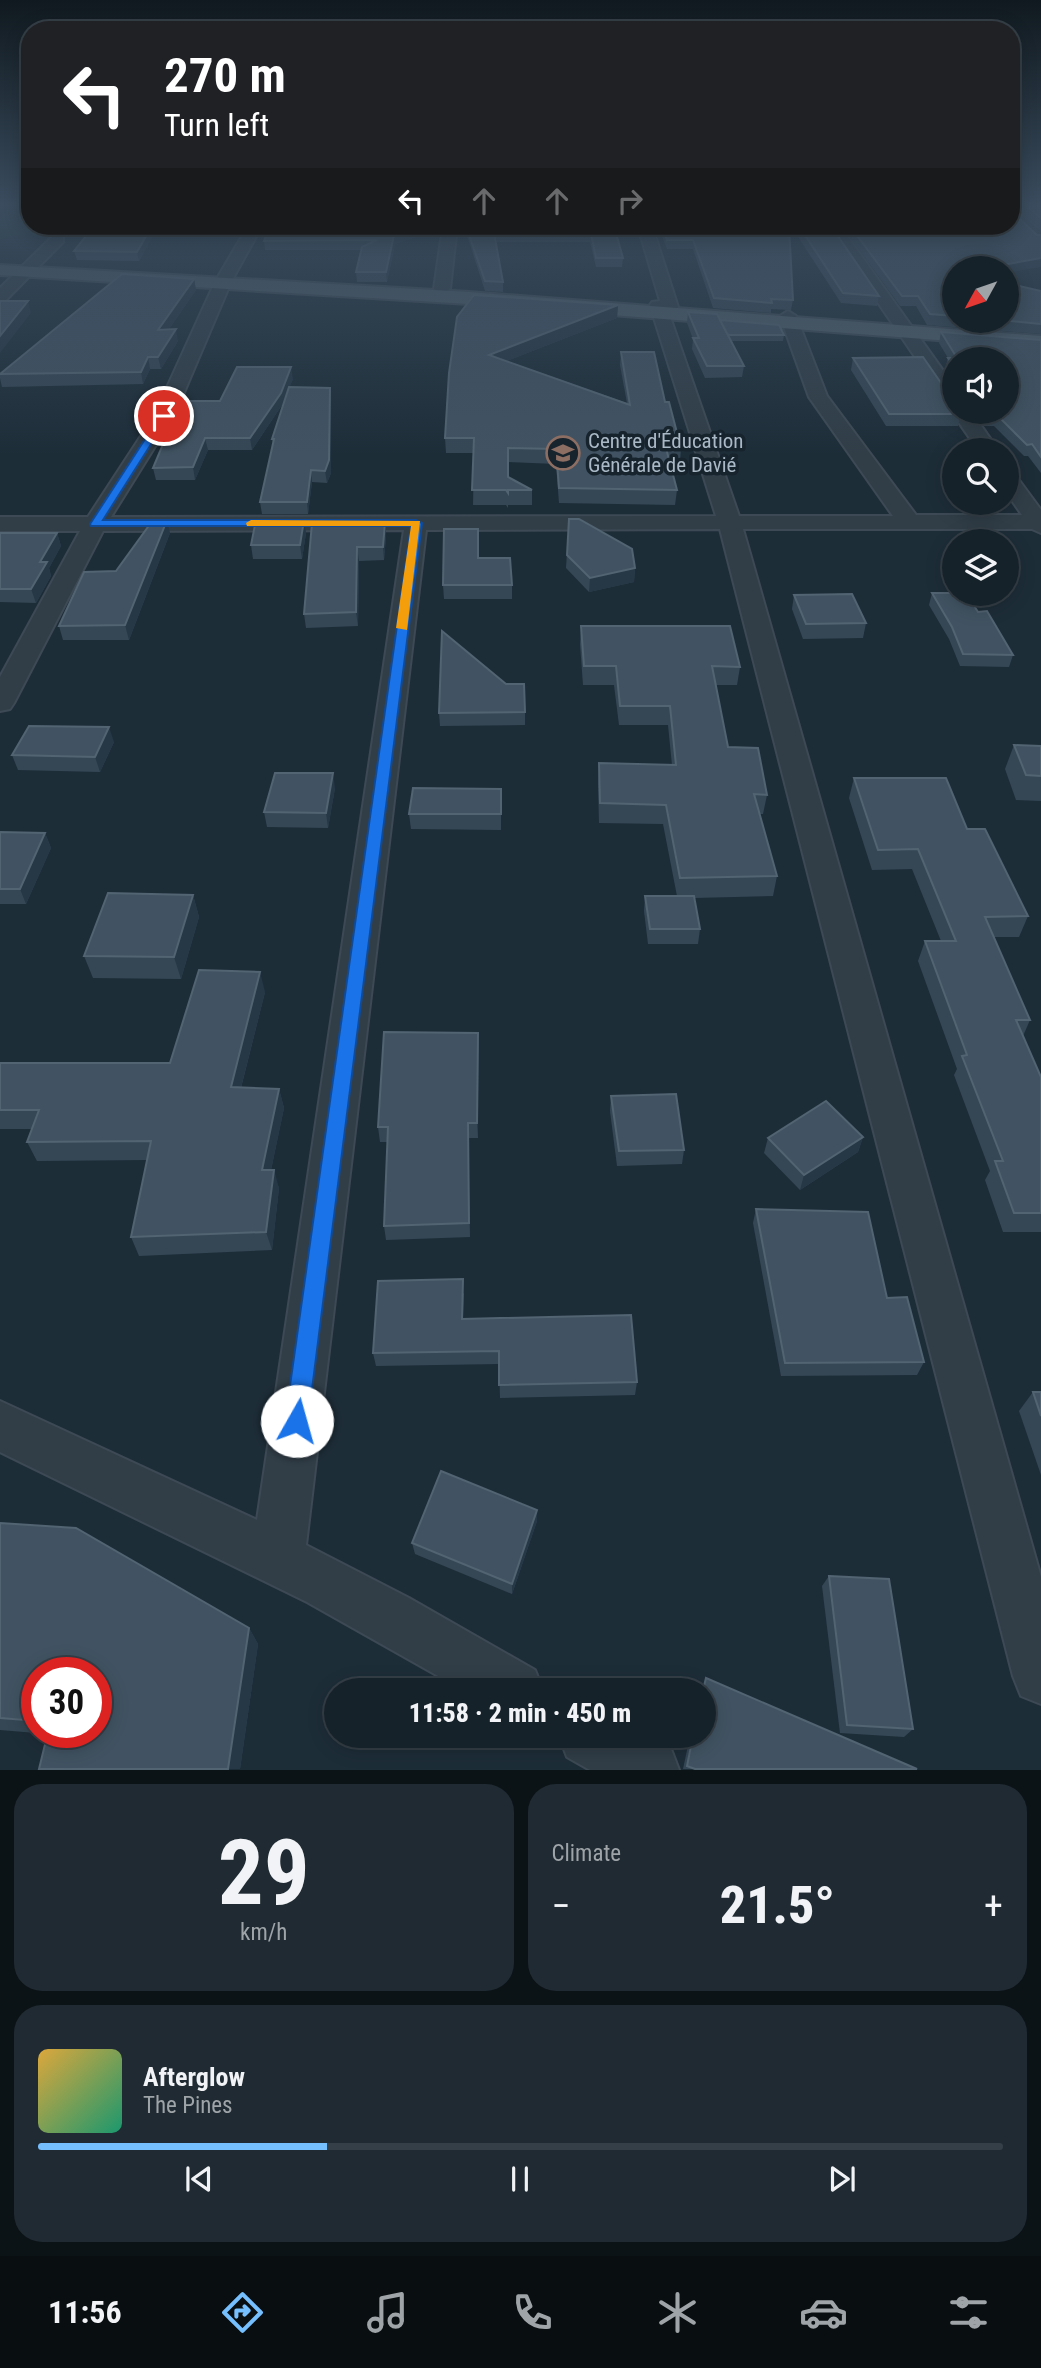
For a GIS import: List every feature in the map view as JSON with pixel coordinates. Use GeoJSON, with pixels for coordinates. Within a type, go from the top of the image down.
{"type":"FeatureCollection","features":[{"type":"Feature","properties":{"kind":"main road"},"geometry":{"type":"LineString","coordinates":[[385,290],[663,308]]}},
{"type":"Feature","properties":{"kind":"main road"},"geometry":{"type":"LineString","coordinates":[[449,290],[789,320],[1041,336]]}},
{"type":"Feature","properties":{"kind":"main road"},"geometry":{"type":"LineString","coordinates":[[904,328],[1041,342]]}},
{"type":"Feature","properties":{"kind":"street"},"geometry":{"type":"LineString","coordinates":[[0,704],[95,524],[164,416],[220,290]]}},
{"type":"Feature","properties":{"kind":"street"},"geometry":{"type":"LineString","coordinates":[[659,290],[727,514],[727,523],[1041,1676]]}},
{"type":"Feature","properties":{"kind":"street"},"geometry":{"type":"LineString","coordinates":[[877,290],[942,383]]}},
{"type":"Feature","properties":{"kind":"street"},"geometry":{"type":"LineString","coordinates":[[789,320],[818,397],[909,522]]}},
{"type":"Feature","properties":{"kind":"street"},"geometry":{"type":"LineString","coordinates":[[1019,494],[1040,523]]}},
{"type":"Feature","properties":{"kind":"street"},"geometry":{"type":"LineString","coordinates":[[278,1557],[416,523]]}},
{"type":"Feature","properties":{"kind":"street"},"geometry":{"type":"LineString","coordinates":[[0,524],[1040,523]]}},
{"type":"Feature","properties":{"kind":"street"},"geometry":{"type":"LineString","coordinates":[[0,1426],[278,1557],[496,1678]]}},
{"type":"Feature","properties":{"kind":"street"},"geometry":{"type":"LineString","coordinates":[[611,1748],[650,1769]]}},
{"type":"Feature","properties":{"kind":"building"},"geometry":{"type":"Polygon","coordinates":[[[103,290],[187,290],[158,330],[176,329],[158,357],[148,357],[141,372],[0,374],[103,290]]]}},
{"type":"Feature","properties":{"kind":"building"},"geometry":{"type":"Polygon","coordinates":[[[711,290],[792,290],[793,300],[771,299],[772,303],[714,298],[711,290]]]}},
{"type":"Feature","properties":{"kind":"building"},"geometry":{"type":"Polygon","coordinates":[[[841,290],[875,290],[879,296],[843,293],[841,290]]]}},
{"type":"Feature","properties":{"kind":"building"},"geometry":{"type":"Polygon","coordinates":[[[897,290],[942,290],[942,315],[930,314],[918,296],[902,296],[897,290]]]}},
{"type":"Feature","properties":{"kind":"building"},"geometry":{"type":"Polygon","coordinates":[[[1019,290],[1041,291],[1041,324],[1019,322],[1019,290]]]}},
{"type":"Feature","properties":{"kind":"building"},"geometry":{"type":"Polygon","coordinates":[[[474,295],[618,305],[489,355],[630,405],[621,352],[654,352],[665,402],[669,402],[681,448],[666,448],[677,490],[559,488],[556,449],[508,448],[508,477],[532,490],[508,490],[508,493],[506,490],[472,490],[474,438],[445,438],[449,373],[457,317],[474,295]]]}},
{"type":"Feature","properties":{"kind":"building"},"geometry":{"type":"Polygon","coordinates":[[[0,301],[28,301],[0,336],[0,301]]]}},
{"type":"Feature","properties":{"kind":"building"},"geometry":{"type":"Polygon","coordinates":[[[688,312],[717,314],[744,366],[707,366],[693,338],[699,338],[688,312]]]}},
{"type":"Feature","properties":{"kind":"building"},"geometry":{"type":"Polygon","coordinates":[[[720,320],[779,325],[784,335],[728,335],[720,320]]]}},
{"type":"Feature","properties":{"kind":"building"},"geometry":{"type":"Polygon","coordinates":[[[941,332],[1041,340],[1041,457],[1032,444],[1027,445],[1006,424],[1019,424],[1019,347],[950,347],[941,332]]]}},
{"type":"Feature","properties":{"kind":"building"},"geometry":{"type":"Polygon","coordinates":[[[923,357],[942,384],[942,414],[889,414],[853,358],[923,357]]]}},
{"type":"Feature","properties":{"kind":"building"},"geometry":{"type":"Polygon","coordinates":[[[237,367],[291,367],[281,393],[250,438],[205,438],[193,467],[153,468],[181,401],[220,401],[237,367]]]}},
{"type":"Feature","properties":{"kind":"building"},"geometry":{"type":"Polygon","coordinates":[[[289,387],[330,388],[329,460],[325,471],[311,470],[307,502],[260,502],[272,439],[289,387]]]}},
{"type":"Feature","properties":{"kind":"building"},"geometry":{"type":"Polygon","coordinates":[[[569,519],[579,519],[632,549],[635,568],[590,578],[567,555],[569,519]]]}},
{"type":"Feature","properties":{"kind":"building"},"geometry":{"type":"Polygon","coordinates":[[[153,520],[167,520],[125,625],[59,626],[84,572],[116,571],[153,520]]]}},
{"type":"Feature","properties":{"kind":"building"},"geometry":{"type":"Polygon","coordinates":[[[256,520],[304,520],[300,545],[251,545],[256,520]]]}},
{"type":"Feature","properties":{"kind":"building"},"geometry":{"type":"Polygon","coordinates":[[[385,522],[383,547],[357,547],[356,612],[304,614],[312,523],[385,522]]]}},
{"type":"Feature","properties":{"kind":"building"},"geometry":{"type":"Polygon","coordinates":[[[444,529],[478,529],[478,558],[510,558],[512,585],[443,585],[444,529]]]}},
{"type":"Feature","properties":{"kind":"building"},"geometry":{"type":"Polygon","coordinates":[[[0,533],[57,533],[40,562],[47,562],[31,589],[0,589],[0,533]]]}},
{"type":"Feature","properties":{"kind":"building"},"geometry":{"type":"Polygon","coordinates":[[[932,593],[942,593],[942,606],[974,606],[978,612],[987,611],[1013,655],[963,654],[952,627],[932,593]]]}},
{"type":"Feature","properties":{"kind":"building"},"geometry":{"type":"Polygon","coordinates":[[[852,594],[866,623],[806,624],[794,595],[852,594]]]}},
{"type":"Feature","properties":{"kind":"building"},"geometry":{"type":"Polygon","coordinates":[[[581,626],[730,626],[740,667],[712,666],[728,747],[758,748],[767,795],[754,794],[777,876],[680,878],[666,805],[600,803],[599,763],[676,765],[670,706],[620,706],[616,666],[584,666],[581,626]]]}},
{"type":"Feature","properties":{"kind":"building"},"geometry":{"type":"Polygon","coordinates":[[[442,631],[506,684],[524,684],[525,712],[439,713],[442,631]]]}},
{"type":"Feature","properties":{"kind":"building"},"geometry":{"type":"Polygon","coordinates":[[[29,726],[109,727],[95,757],[12,755],[29,726]]]}},
{"type":"Feature","properties":{"kind":"building"},"geometry":{"type":"Polygon","coordinates":[[[1014,745],[1041,746],[1041,776],[1026,775],[1014,745]]]}},
{"type":"Feature","properties":{"kind":"building"},"geometry":{"type":"Polygon","coordinates":[[[275,773],[333,773],[326,813],[264,812],[275,773]]]}},
{"type":"Feature","properties":{"kind":"building"},"geometry":{"type":"Polygon","coordinates":[[[854,778],[946,778],[967,829],[985,829],[1028,916],[985,917],[1030,1020],[1016,1020],[1041,1077],[1041,1213],[1014,1213],[995,1161],[1003,1161],[962,1056],[967,1055],[925,941],[956,941],[918,849],[878,850],[854,778]]]}},
{"type":"Feature","properties":{"kind":"building"},"geometry":{"type":"Polygon","coordinates":[[[413,788],[501,789],[501,814],[409,814],[413,788]]]}},
{"type":"Feature","properties":{"kind":"building"},"geometry":{"type":"Polygon","coordinates":[[[0,832],[45,833],[20,889],[0,889],[0,832]]]}},
{"type":"Feature","properties":{"kind":"building"},"geometry":{"type":"Polygon","coordinates":[[[108,893],[193,895],[174,957],[84,956],[108,893]]]}},
{"type":"Feature","properties":{"kind":"building"},"geometry":{"type":"Polygon","coordinates":[[[645,896],[694,896],[700,929],[650,929],[645,896]]]}},
{"type":"Feature","properties":{"kind":"building"},"geometry":{"type":"Polygon","coordinates":[[[199,970],[260,972],[231,1087],[279,1089],[262,1170],[274,1170],[266,1232],[131,1237],[151,1141],[27,1142],[39,1110],[0,1110],[0,1063],[170,1063],[199,970]]]}},
{"type":"Feature","properties":{"kind":"building"},"geometry":{"type":"Polygon","coordinates":[[[384,1032],[478,1033],[477,1123],[468,1123],[469,1223],[384,1226],[388,1127],[378,1127],[384,1032]]]}},
{"type":"Feature","properties":{"kind":"building"},"geometry":{"type":"Polygon","coordinates":[[[676,1094],[684,1150],[619,1151],[611,1096],[676,1094]]]}},
{"type":"Feature","properties":{"kind":"building"},"geometry":{"type":"Polygon","coordinates":[[[826,1101],[863,1137],[804,1175],[768,1138],[826,1101]]]}},
{"type":"Feature","properties":{"kind":"building"},"geometry":{"type":"Polygon","coordinates":[[[756,1209],[868,1212],[887,1298],[907,1297],[924,1362],[785,1363],[756,1209]]]}},
{"type":"Feature","properties":{"kind":"building"},"geometry":{"type":"Polygon","coordinates":[[[463,1279],[462,1319],[631,1315],[637,1382],[499,1385],[499,1351],[373,1353],[378,1281],[463,1279]]]}},
{"type":"Feature","properties":{"kind":"building"},"geometry":{"type":"Polygon","coordinates":[[[1033,1392],[1041,1392],[1041,1416],[1033,1392]]]}},
{"type":"Feature","properties":{"kind":"building"},"geometry":{"type":"Polygon","coordinates":[[[441,1471],[537,1510],[512,1584],[412,1543],[441,1471]]]}},
{"type":"Feature","properties":{"kind":"building"},"geometry":{"type":"Polygon","coordinates":[[[0,1523],[76,1528],[249,1628],[228,1769],[39,1769],[44,1748],[112,1748],[112,1657],[21,1657],[21,1720],[0,1718],[0,1523]]]}},
{"type":"Feature","properties":{"kind":"building"},"geometry":{"type":"Polygon","coordinates":[[[829,1576],[889,1579],[913,1729],[847,1725],[829,1576]]]}},
{"type":"Feature","properties":{"kind":"building"},"geometry":{"type":"Polygon","coordinates":[[[716,1682],[917,1769],[695,1769],[687,1766],[691,1748],[716,1748],[716,1682]]]}},
{"type":"Feature","properties":{"kind":"slow traffic"},"geometry":{"type":"LineString","coordinates":[[251,523],[416,523],[403,628]]}},
{"type":"Feature","properties":{"kind":"place","name":"Centre d'Éducation Générale de Davié"},"geometry":{"type":"Point","coordinates":[563,453]}},
{"type":"Feature","properties":{"kind":"route"},"geometry":{"type":"LineString","coordinates":[[164,416],[95,524],[416,523],[297,1421]]}}]}
